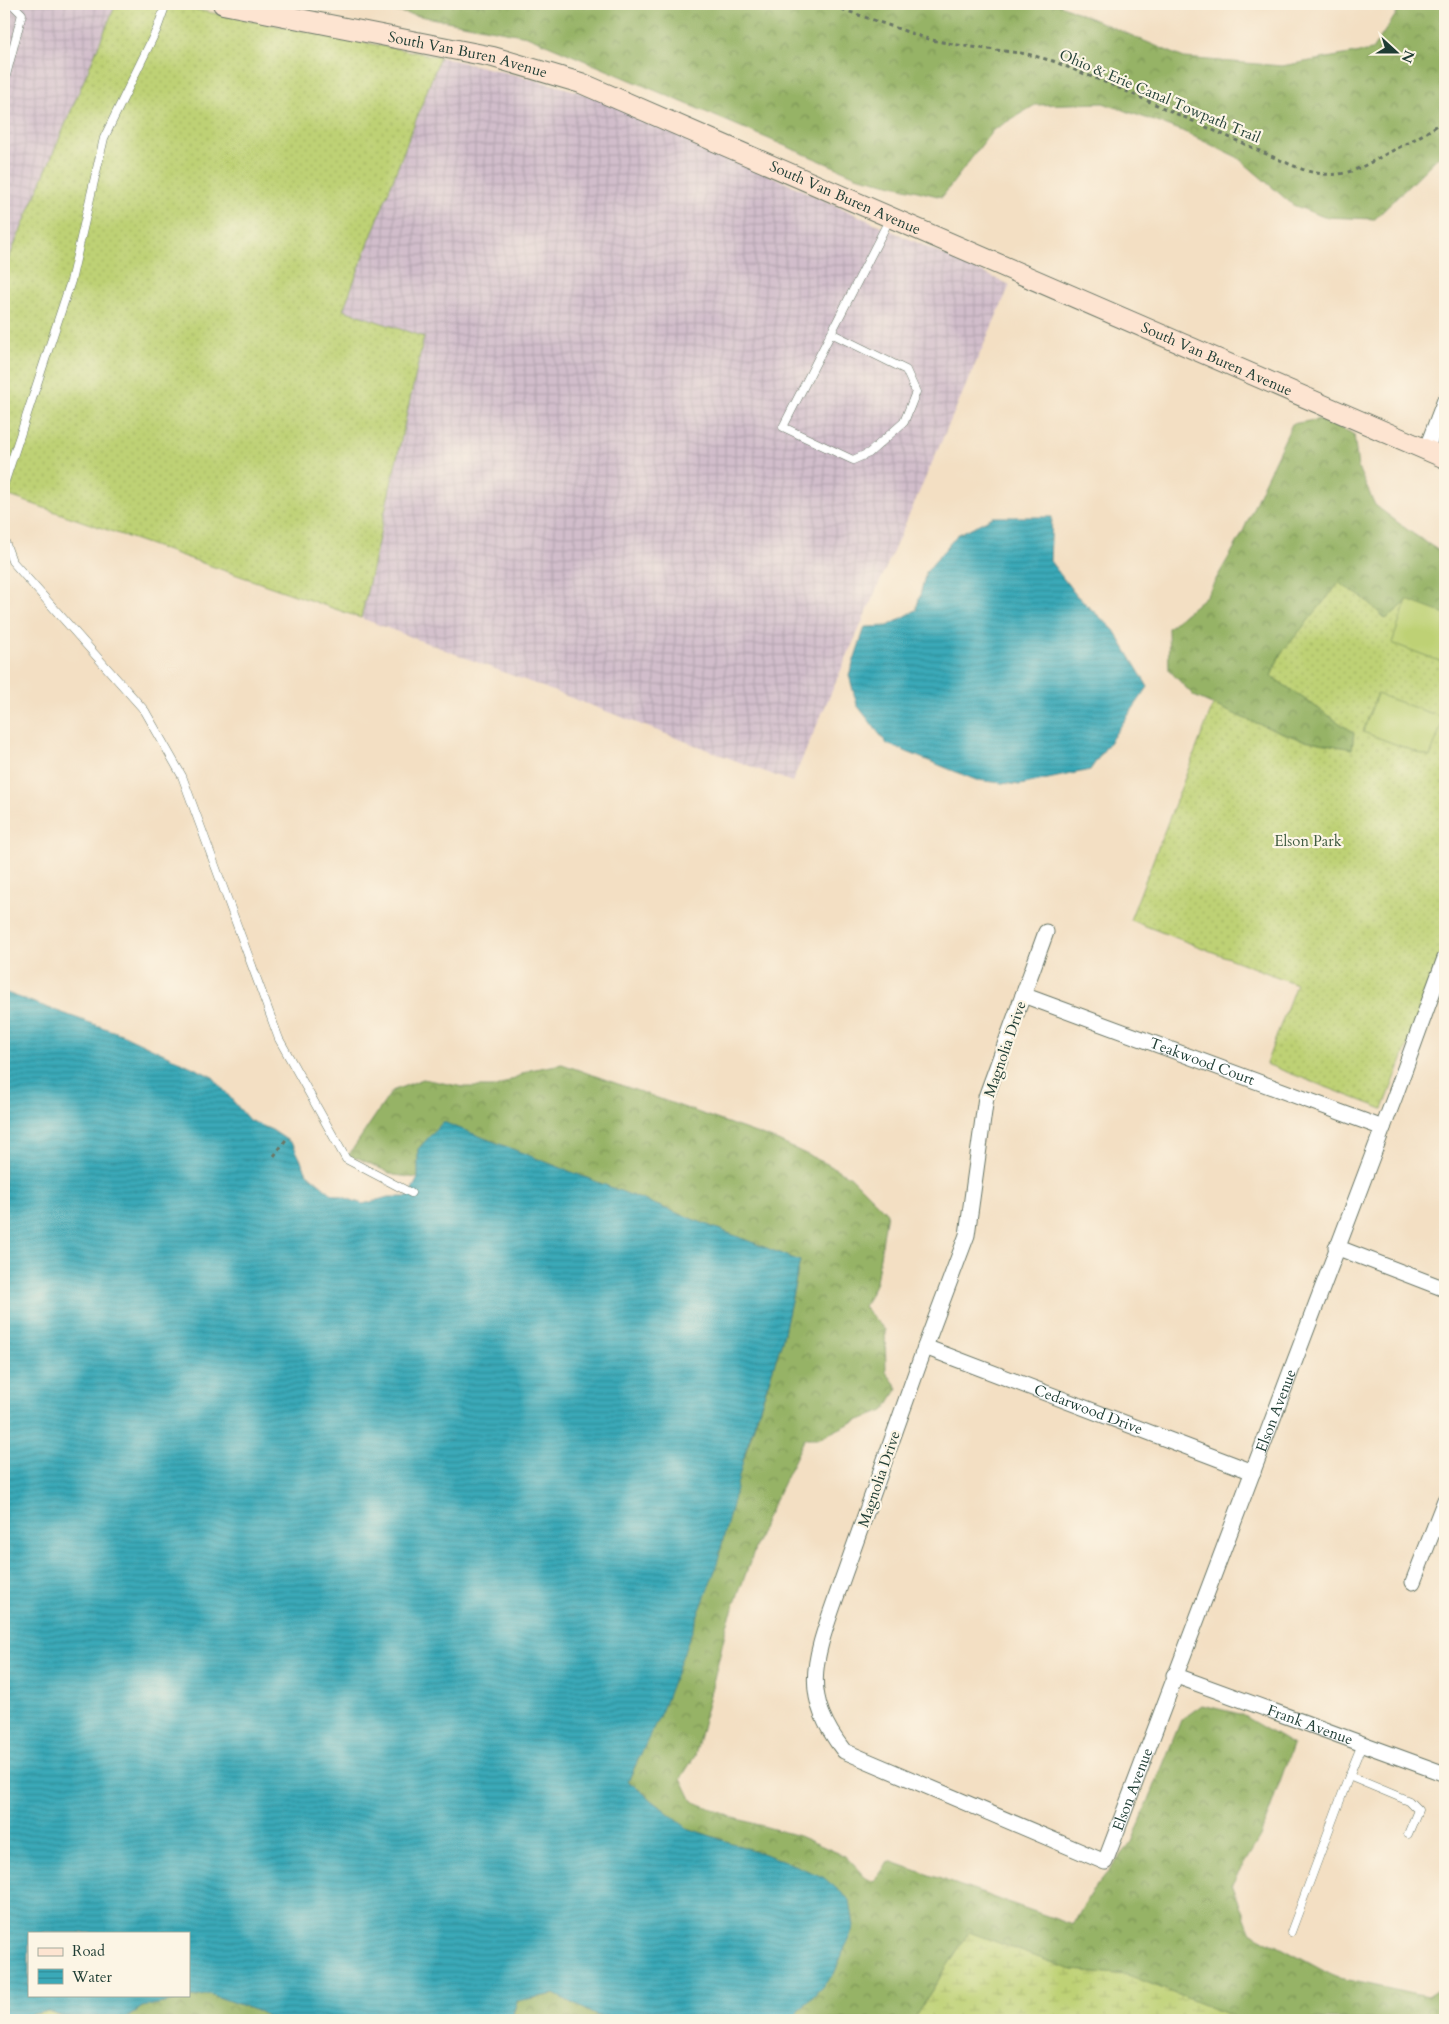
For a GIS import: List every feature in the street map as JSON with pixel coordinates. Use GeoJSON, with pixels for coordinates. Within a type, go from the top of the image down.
{"type":"FeatureCollection","features":[{"type":"Feature","properties":{"kind":"street","name":"South Van Buren Avenue"},"geometry":{"type":"LineString","coordinates":[[223,4],[493,57],[537,69],[609,95],[1445,458]]}},
{"type":"Feature","properties":{"kind":"street"},"geometry":{"type":"LineString","coordinates":[[1426,450],[1445,400]]}},
{"type":"Feature","properties":{"kind":"street","name":"Magnolia Drive"},"geometry":{"type":"LineString","coordinates":[[1046,932],[986,1098],[967,1235],[821,1639],[814,1674],[822,1717],[844,1751],[1104,1862]]}},
{"type":"Feature","properties":{"kind":"street","name":"Elson Avenue"},"geometry":{"type":"LineString","coordinates":[[1104,1862],[1253,1472],[1336,1247],[1383,1128],[1445,958]]}},
{"type":"Feature","properties":{"kind":"street","name":"Teakwood Court"},"geometry":{"type":"LineString","coordinates":[[1023,995],[1383,1128]]}},
{"type":"Feature","properties":{"kind":"street"},"geometry":{"type":"LineString","coordinates":[[1336,1247],[1445,1289]]}},
{"type":"Feature","properties":{"kind":"street","name":"Cedarwood Drive"},"geometry":{"type":"LineString","coordinates":[[925,1347],[1253,1472]]}},
{"type":"Feature","properties":{"kind":"street"},"geometry":{"type":"LineString","coordinates":[[1414,1582],[1445,1500]]}},
{"type":"Feature","properties":{"kind":"street","name":"Frank Avenue"},"geometry":{"type":"LineString","coordinates":[[1174,1675],[1445,1774]]}},
{"type":"Feature","properties":{"kind":"lane"},"geometry":{"type":"LineString","coordinates":[[4,83],[22,14],[12,4]]}},
{"type":"Feature","properties":{"kind":"lane"},"geometry":{"type":"LineString","coordinates":[[4,484],[71,281],[104,138],[157,29],[166,4]]}},
{"type":"Feature","properties":{"kind":"lane"},"geometry":{"type":"LineString","coordinates":[[831,332],[906,370],[916,392],[904,422],[869,453],[853,460],[783,427],[831,332],[890,218]]}},
{"type":"Feature","properties":{"kind":"lane"},"geometry":{"type":"LineString","coordinates":[[4,539],[12,560],[145,711],[182,776],[279,1039],[346,1159],[411,1193]]}},
{"type":"Feature","properties":{"kind":"lane"},"geometry":{"type":"LineString","coordinates":[[1291,1932],[1362,1744]]}},
{"type":"Feature","properties":{"kind":"lane"},"geometry":{"type":"LineString","coordinates":[[1349,1776],[1409,1800],[1418,1810],[1408,1834]]}},
{"type":"Feature","properties":{"kind":"path","name":"Ohio & Erie Canal Towpath Trail"},"geometry":{"type":"LineString","coordinates":[[826,4],[932,40],[1028,54],[1053,61],[1119,88],[1280,160],[1305,170],[1324,174],[1341,174],[1358,169],[1416,139],[1445,120]]}},
{"type":"Feature","properties":{"kind":"path"},"geometry":{"type":"LineString","coordinates":[[274,1156],[287,1138]]}},
{"type":"Feature","properties":{"kind":"shaded area"},"geometry":{"type":"Polygon","coordinates":[[[4,4],[116,4],[4,270],[4,4]]]}},
{"type":"Feature","properties":{"kind":"shaded area"},"geometry":{"type":"Polygon","coordinates":[[[440,57],[529,78],[601,98],[1010,285],[792,782],[361,618],[424,337],[343,310],[440,57]]]}},
{"type":"Feature","properties":{"kind":"green space"},"geometry":{"type":"Polygon","coordinates":[[[116,4],[166,4],[440,57],[343,310],[424,337],[361,618],[4,494],[4,270],[116,4]]]}},
{"type":"Feature","properties":{"kind":"green space"},"geometry":{"type":"Polygon","coordinates":[[[355,4],[1058,4],[1184,58],[1282,66],[1372,50],[1403,4],[1445,4],[1445,156],[1440,155],[1375,219],[1324,217],[1293,205],[1237,157],[1180,130],[1103,103],[1035,105],[993,130],[942,197],[856,176],[527,36],[355,4]]]}},
{"type":"Feature","properties":{"kind":"green space"},"geometry":{"type":"Polygon","coordinates":[[[1320,419],[1354,434],[1358,468],[1375,505],[1445,555],[1445,617],[1408,601],[1386,619],[1363,598],[1339,583],[1280,655],[1271,676],[1354,733],[1352,749],[1299,739],[1243,718],[1194,696],[1169,670],[1168,628],[1207,595],[1241,536],[1292,424],[1320,419]]]}},
{"type":"Feature","properties":{"kind":"green space","name":"Elson Park"},"geometry":{"type":"Polygon","coordinates":[[[1285,519],[1445,581],[1445,948],[1383,1109],[1266,1064],[1296,984],[1130,920],[1285,519]]]}},
{"type":"Feature","properties":{"kind":"green space"},"geometry":{"type":"Polygon","coordinates":[[[1407,600],[1445,614],[1445,663],[1392,643],[1407,600]]]}},
{"type":"Feature","properties":{"kind":"green space"},"geometry":{"type":"Polygon","coordinates":[[[1377,694],[1444,718],[1430,757],[1363,732],[1377,694]]]}},
{"type":"Feature","properties":{"kind":"green space"},"geometry":{"type":"Polygon","coordinates":[[[562,1064],[778,1141],[851,1177],[887,1213],[876,1282],[864,1307],[885,1330],[886,1372],[898,1388],[884,1411],[851,1423],[820,1438],[805,1438],[765,1521],[727,1625],[695,1756],[681,1778],[692,1801],[734,1818],[799,1836],[845,1856],[866,1878],[874,1882],[889,1861],[1073,1925],[1090,1894],[1132,1842],[1181,1720],[1202,1705],[1240,1714],[1293,1745],[1260,1837],[1232,1884],[1250,1931],[1335,1977],[1427,1997],[1445,1985],[1445,2020],[1242,2020],[1128,1975],[1072,1970],[969,1932],[915,2017],[911,2020],[790,2020],[782,1860],[687,1828],[628,1781],[662,1710],[782,1341],[800,1261],[443,1122],[418,1149],[418,1178],[394,1175],[358,1158],[346,1159],[392,1091],[423,1079],[463,1087],[497,1087],[530,1070],[562,1064]]]}},
{"type":"Feature","properties":{"kind":"green space"},"geometry":{"type":"Polygon","coordinates":[[[969,1932],[1072,1970],[1128,1975],[1242,2020],[911,2020],[915,2017],[969,1932]]]}},
{"type":"Feature","properties":{"kind":"green space"},"geometry":{"type":"Polygon","coordinates":[[[210,1994],[260,2012],[272,2020],[124,2020],[142,2007],[210,1994]]]}},
{"type":"Feature","properties":{"kind":"green space"},"geometry":{"type":"Polygon","coordinates":[[[554,1994],[605,2020],[511,2020],[517,2001],[554,1994]]]}},
{"type":"Feature","properties":{"kind":"green space"},"geometry":{"type":"Polygon","coordinates":[[[48,2011],[73,2020],[8,2020],[48,2011]]]}},
{"type":"Feature","properties":{"kind":"water"},"geometry":{"type":"Polygon","coordinates":[[[993,517],[1052,517],[1050,561],[1076,595],[1114,630],[1148,687],[1090,770],[1020,785],[976,780],[887,744],[857,705],[849,675],[865,627],[888,626],[916,610],[926,572],[957,535],[993,517]]]}},
{"type":"Feature","properties":{"kind":"water"},"geometry":{"type":"Polygon","coordinates":[[[4,992],[124,1035],[213,1077],[249,1120],[272,1130],[293,1144],[307,1173],[331,1193],[363,1204],[388,1197],[408,1197],[418,1178],[418,1149],[443,1122],[800,1261],[782,1341],[746,1449],[716,1568],[662,1710],[628,1781],[687,1828],[782,1860],[823,1877],[850,1900],[854,1926],[834,1974],[791,2020],[605,2020],[554,1994],[517,2001],[511,2020],[272,2020],[260,2012],[210,1994],[142,2007],[124,2020],[73,2020],[48,2011],[4,2020],[4,992]]]}}]}
